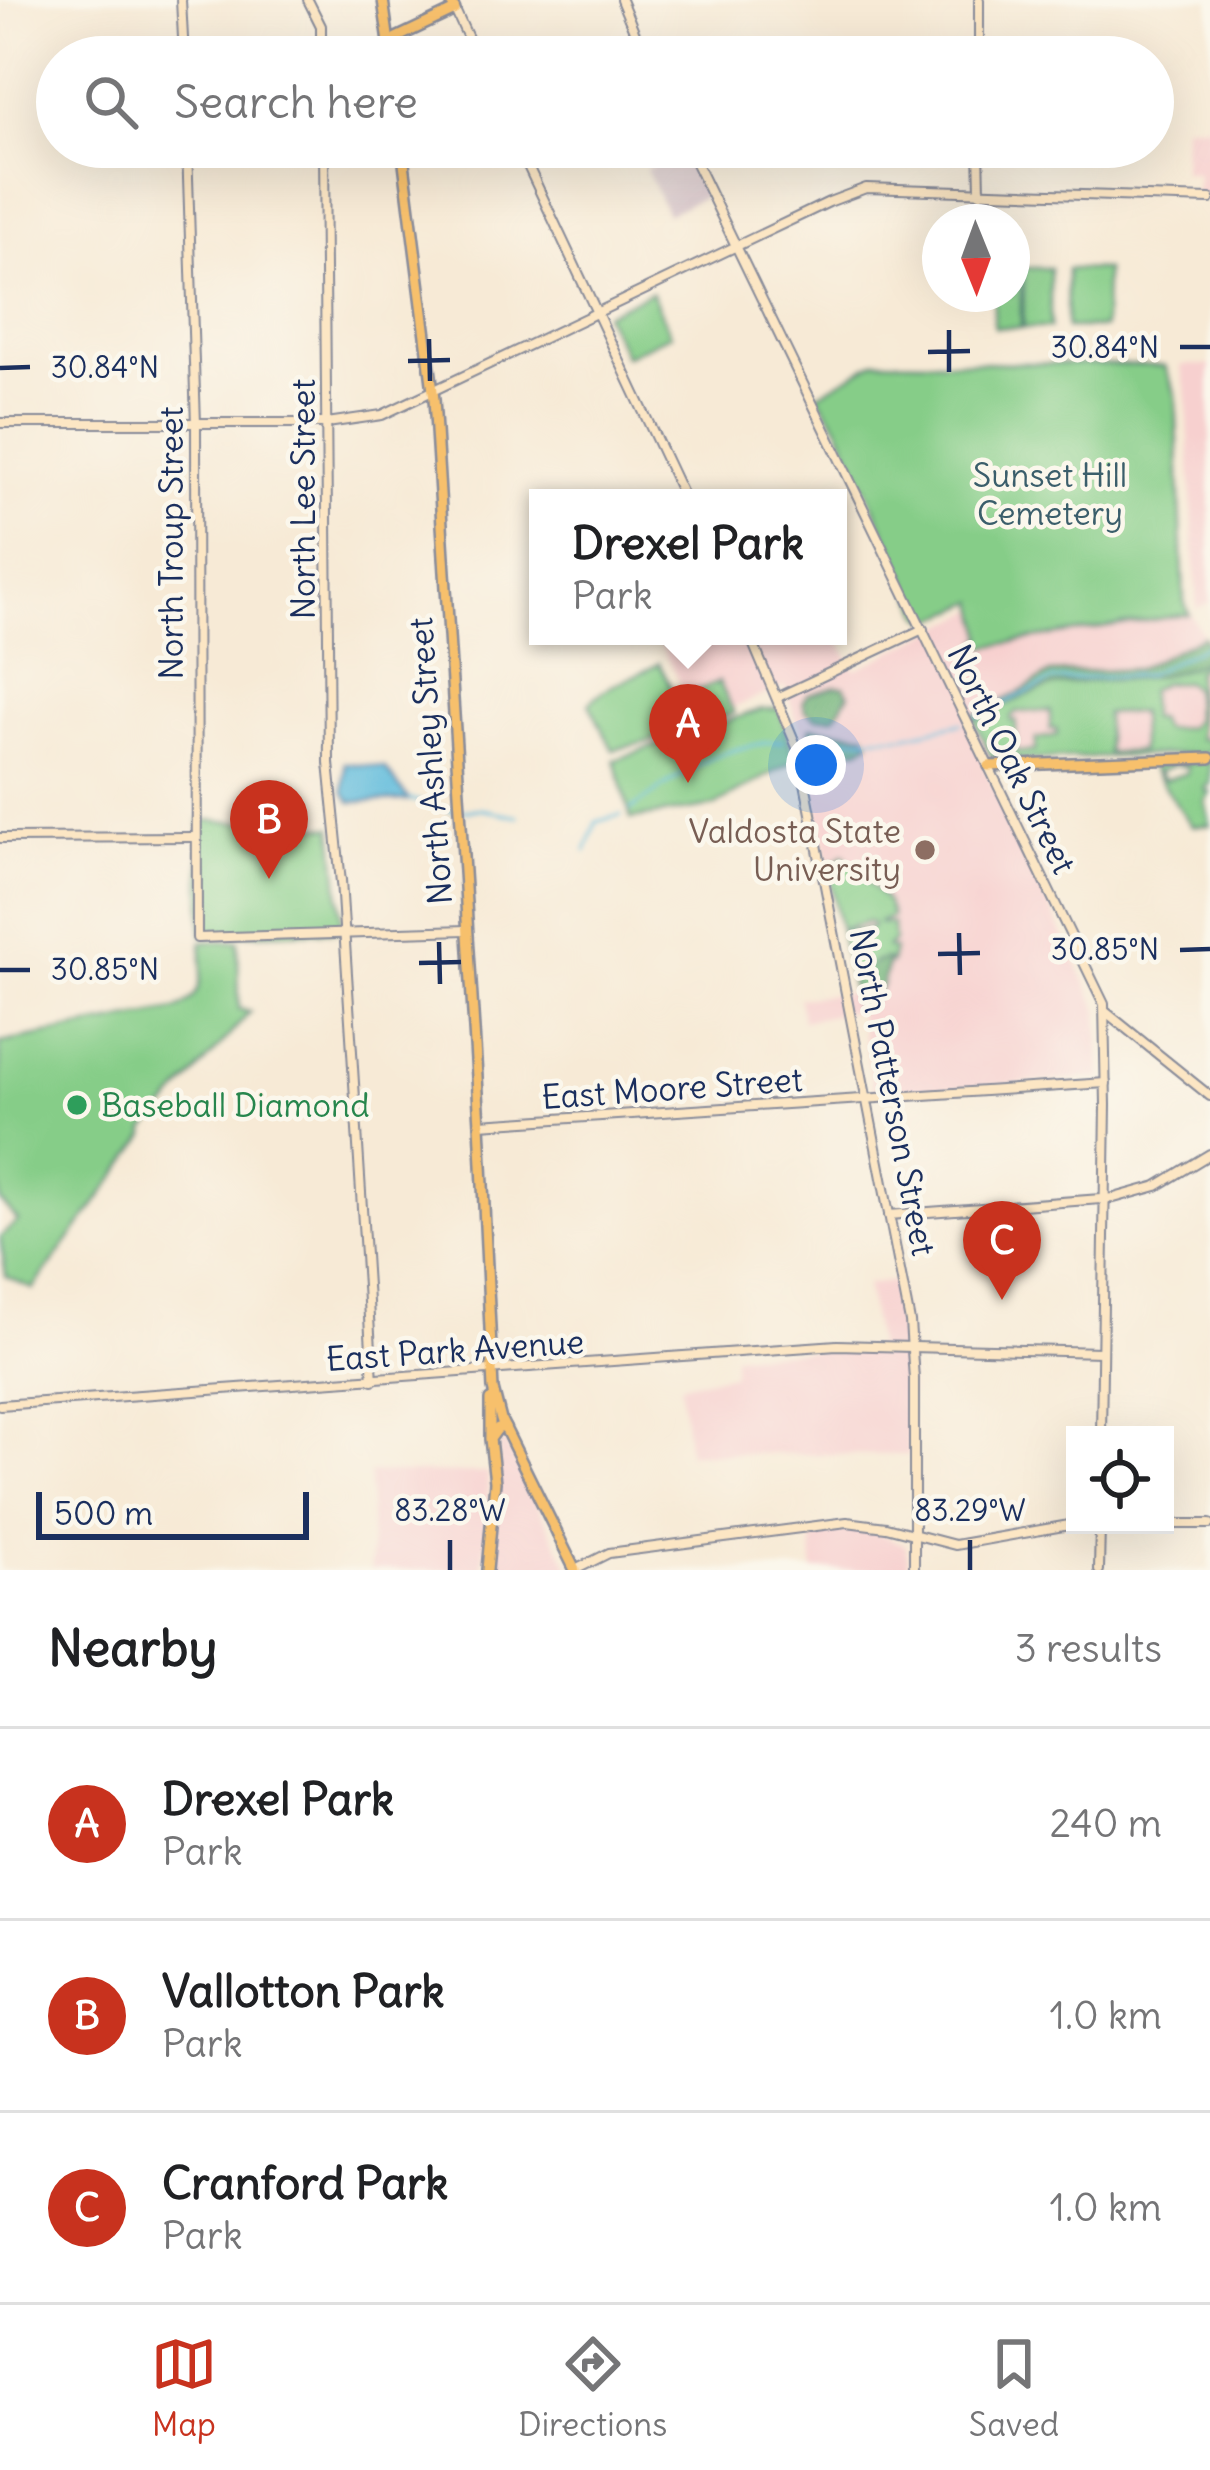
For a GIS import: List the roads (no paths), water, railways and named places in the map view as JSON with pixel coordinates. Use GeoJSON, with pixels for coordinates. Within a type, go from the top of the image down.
{"type":"FeatureCollection","features":[{"type":"Feature","properties":{"kind":"main road"},"geometry":{"type":"LineString","coordinates":[[383,0],[388,36]]}},
{"type":"Feature","properties":{"kind":"main road"},"geometry":{"type":"LineString","coordinates":[[386,20],[393,34],[400,36],[453,5]]}},
{"type":"Feature","properties":{"kind":"main road","name":"North Ashley Street"},"geometry":{"type":"LineString","coordinates":[[405,168],[433,391],[493,1389],[505,1428],[575,1570]]}},
{"type":"Feature","properties":{"kind":"main road"},"geometry":{"type":"LineString","coordinates":[[989,766],[1210,758]]}},
{"type":"Feature","properties":{"kind":"main road"},"geometry":{"type":"LineString","coordinates":[[488,1570],[493,1389]]}},
{"type":"Feature","properties":{"kind":"main road"},"geometry":{"type":"LineString","coordinates":[[492,1445],[498,1428],[505,1428]]}},
{"type":"Feature","properties":{"kind":"street"},"geometry":{"type":"LineString","coordinates":[[182,0],[183,36]]}},
{"type":"Feature","properties":{"kind":"street"},"geometry":{"type":"LineString","coordinates":[[308,0],[320,23],[320,36]]}},
{"type":"Feature","properties":{"kind":"street"},"geometry":{"type":"LineString","coordinates":[[621,0],[636,36]]}},
{"type":"Feature","properties":{"kind":"street"},"geometry":{"type":"LineString","coordinates":[[979,36],[980,0]]}},
{"type":"Feature","properties":{"kind":"street"},"geometry":{"type":"LineString","coordinates":[[453,5],[467,36]]}},
{"type":"Feature","properties":{"kind":"street","name":"North Troup Street"},"geometry":{"type":"LineString","coordinates":[[188,168],[196,424],[197,938],[346,936]]}},
{"type":"Feature","properties":{"kind":"street","name":"North Lee Street"},"geometry":{"type":"LineString","coordinates":[[324,168],[329,765],[346,936],[373,1380]]}},
{"type":"Feature","properties":{"kind":"street"},"geometry":{"type":"LineString","coordinates":[[529,168],[681,489]]}},
{"type":"Feature","properties":{"kind":"street","name":"North Oak Street"},"geometry":{"type":"LineString","coordinates":[[698,168],[1107,1013],[1101,1426]]}},
{"type":"Feature","properties":{"kind":"street"},"geometry":{"type":"LineString","coordinates":[[980,168],[980,194]]}},
{"type":"Feature","properties":{"kind":"street"},"geometry":{"type":"LineString","coordinates":[[0,423],[327,423],[382,415],[851,192],[883,188],[1210,199]]}},
{"type":"Feature","properties":{"kind":"street"},"geometry":{"type":"LineString","coordinates":[[778,697],[923,629]]}},
{"type":"Feature","properties":{"kind":"street","name":"North Patterson Street"},"geometry":{"type":"LineString","coordinates":[[754,645],[799,752],[913,1345],[914,1570]]}},
{"type":"Feature","properties":{"kind":"street"},"geometry":{"type":"LineString","coordinates":[[0,838],[197,837]]}},
{"type":"Feature","properties":{"kind":"street"},"geometry":{"type":"LineString","coordinates":[[346,936],[467,930]]}},
{"type":"Feature","properties":{"kind":"street"},"geometry":{"type":"LineString","coordinates":[[1107,1013],[1210,1096]]}},
{"type":"Feature","properties":{"kind":"street","name":"East Moore Street"},"geometry":{"type":"LineString","coordinates":[[480,1124],[1106,1083]]}},
{"type":"Feature","properties":{"kind":"street"},"geometry":{"type":"LineString","coordinates":[[889,1215],[1103,1199],[1163,1184],[1210,1154]]}},
{"type":"Feature","properties":{"kind":"street","name":"East Park Avenue"},"geometry":{"type":"LineString","coordinates":[[0,1405],[833,1346],[1102,1352]]}},
{"type":"Feature","properties":{"kind":"street"},"geometry":{"type":"LineString","coordinates":[[896,1530],[914,1515]]}},
{"type":"Feature","properties":{"kind":"street"},"geometry":{"type":"LineString","coordinates":[[575,1570],[609,1553],[847,1522],[969,1545],[1066,1526]]}},
{"type":"Feature","properties":{"kind":"street"},"geometry":{"type":"LineString","coordinates":[[1174,1524],[1210,1524]]}},
{"type":"Feature","properties":{"kind":"street"},"geometry":{"type":"LineString","coordinates":[[1100,1534],[1100,1570]]}},
{"type":"Feature","properties":{"kind":"water"},"geometry":{"type":"Polygon","coordinates":[[[345,763],[385,768],[409,800],[351,802],[344,792],[345,763]]]}},
{"type":"Feature","properties":{"kind":"waterway"},"geometry":{"type":"LineString","coordinates":[[977,716],[1053,680],[1146,675],[1206,645]]}},
{"type":"Feature","properties":{"kind":"waterway"},"geometry":{"type":"LineString","coordinates":[[804,740],[903,736],[961,723]]}},
{"type":"Feature","properties":{"kind":"waterway"},"geometry":{"type":"LineString","coordinates":[[631,810],[719,755],[783,741]]}},
{"type":"Feature","properties":{"kind":"waterway"},"geometry":{"type":"LineString","coordinates":[[409,799],[455,811],[480,809],[518,816]]}},
{"type":"Feature","properties":{"kind":"waterway"},"geometry":{"type":"LineString","coordinates":[[586,851],[596,822],[621,815]]}},
{"type":"Feature","properties":{"kind":"place","name":"Drexel Park"},"geometry":{"type":"Point","coordinates":[688,783]}},
{"type":"Feature","properties":{"kind":"place","name":"Valdosta State University"},"geometry":{"type":"Point","coordinates":[925,850]}},
{"type":"Feature","properties":{"kind":"place","name":"Vallotton Park"},"geometry":{"type":"Point","coordinates":[269,879]}},
{"type":"Feature","properties":{"kind":"place","name":"Baseball Diamond"},"geometry":{"type":"Point","coordinates":[77,1105]}},
{"type":"Feature","properties":{"kind":"place","name":"Cranford Park"},"geometry":{"type":"Point","coordinates":[1002,1300]}},
{"type":"Feature","properties":{"kind":"park label","name":"Sunset Hill Cemetery"},"geometry":{"type":"Point","coordinates":[1050,494]}}]}
